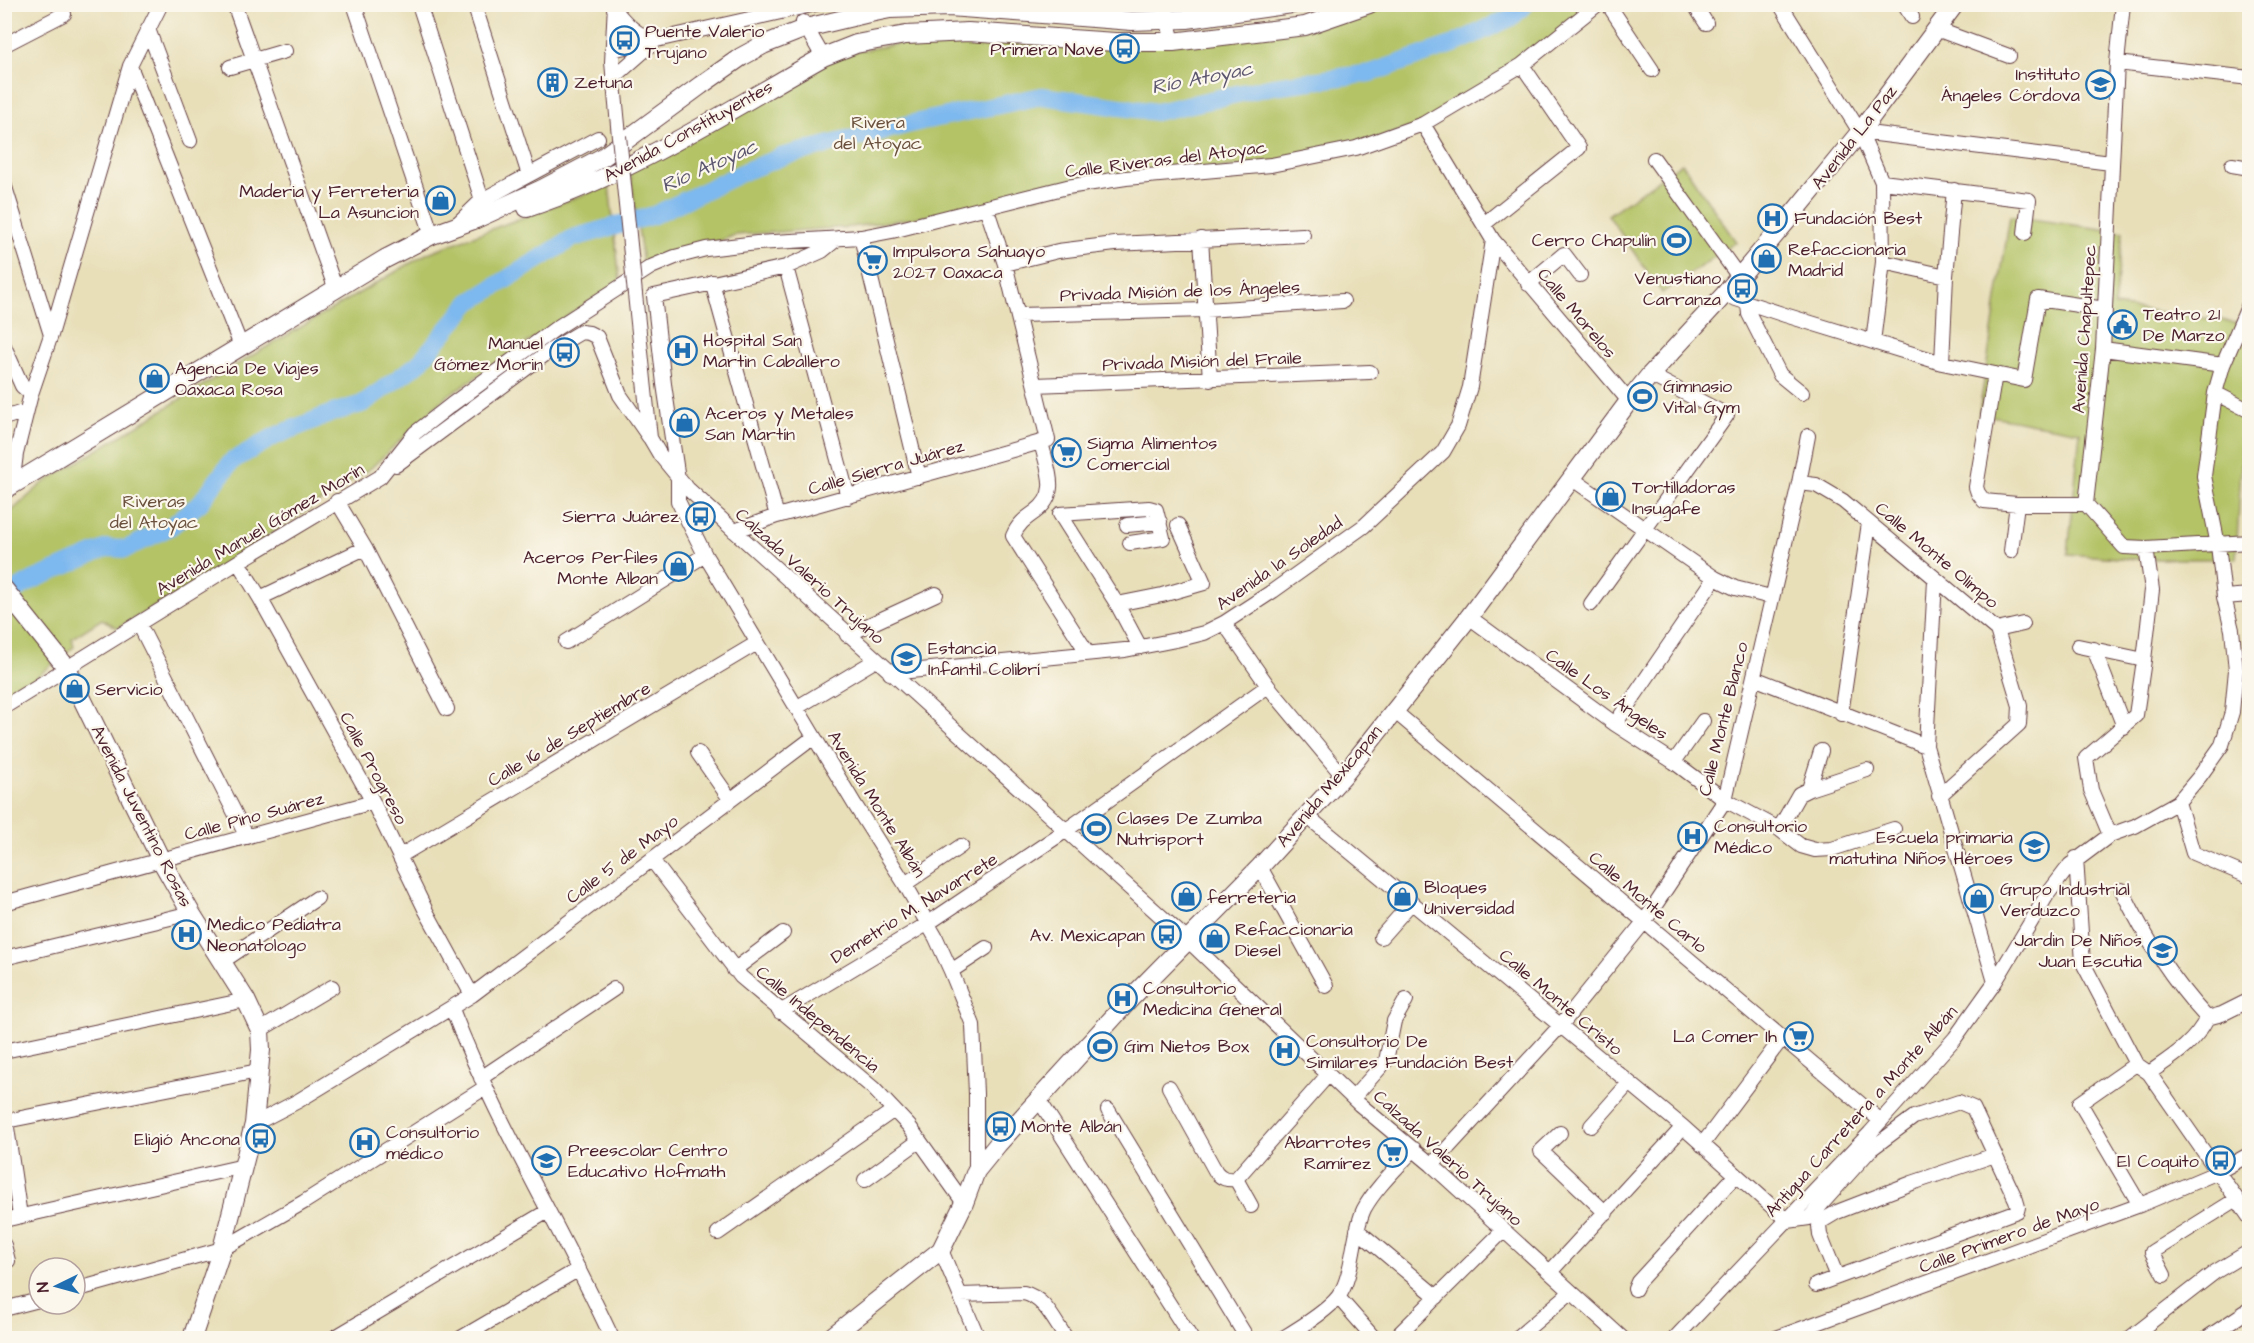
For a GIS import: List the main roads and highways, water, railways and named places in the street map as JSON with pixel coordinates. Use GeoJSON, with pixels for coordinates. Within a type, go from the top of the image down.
{"type":"FeatureCollection","features":[{"type":"Feature","properties":{"kind":"main road","name":"Avenida Constituyentes"},"geometry":{"type":"LineString","coordinates":[[476,219],[581,170],[603,157],[741,57],[770,42],[806,28],[890,9],[928,6],[1107,12],[1132,21],[1167,12],[1292,4]]}},
{"type":"Feature","properties":{"kind":"main road","name":"Avenida Constituyentes"},"geometry":{"type":"LineString","coordinates":[[476,219],[495,217],[530,207],[607,176],[640,160],[823,57],[856,44],[906,35],[968,32],[1115,42],[1173,42],[1305,26],[1369,4]]}},
{"type":"Feature","properties":{"kind":"main road","name":"Avenida La Paz"},"geometry":{"type":"LineString","coordinates":[[1629,401],[1724,295],[1860,132],[1955,4]]}},
{"type":"Feature","properties":{"kind":"main road"},"geometry":{"type":"LineString","coordinates":[[1107,12],[1115,42]]}},
{"type":"Feature","properties":{"kind":"main road"},"geometry":{"type":"LineString","coordinates":[[11,486],[336,287],[432,236],[476,219]]}},
{"type":"Feature","properties":{"kind":"main road","name":"Avenida Mexicapan"},"geometry":{"type":"LineString","coordinates":[[830,1338],[941,1250],[964,1203],[976,1171],[1131,998],[1260,867],[1342,776],[1469,617],[1629,401]]}},
{"type":"Feature","properties":{"kind":"main road","name":"Avenida Juventino Rosas"},"geometry":{"type":"LineString","coordinates":[[4,589],[62,663],[161,861],[246,1000],[260,1029],[261,1050],[254,1124],[222,1249],[192,1338]]}},
{"type":"Feature","properties":{"kind":"waterway","name":"Río Atoyac"},"geometry":{"type":"LineString","coordinates":[[4,597],[33,580],[107,548],[126,549],[170,527],[200,503],[232,461],[275,436],[332,413],[362,404],[418,364],[470,302],[573,238],[654,215],[748,170],[784,156],[918,122],[1042,96],[1156,112],[1273,86],[1371,73],[1454,44],[1512,17],[1526,4]]}},
{"type":"Feature","properties":{"kind":"place","name":"Puente Valerio Trujano"},"geometry":{"type":"Point","coordinates":[624,41]}},
{"type":"Feature","properties":{"kind":"place","name":"Primera Nave"},"geometry":{"type":"Point","coordinates":[1125,49]}},
{"type":"Feature","properties":{"kind":"place","name":"Zetuna"},"geometry":{"type":"Point","coordinates":[553,82]}},
{"type":"Feature","properties":{"kind":"place","name":"Instituto Ángeles Córdova"},"geometry":{"type":"Point","coordinates":[2101,84]}},
{"type":"Feature","properties":{"kind":"place","name":"Maderia y Ferreteria La Asuncion"},"geometry":{"type":"Point","coordinates":[440,201]}},
{"type":"Feature","properties":{"kind":"place","name":"Fundación Best"},"geometry":{"type":"Point","coordinates":[1773,218]}},
{"type":"Feature","properties":{"kind":"place","name":"Cerro Chapulín"},"geometry":{"type":"Point","coordinates":[1677,240]}},
{"type":"Feature","properties":{"kind":"place","name":"Refaccionaria Madrid"},"geometry":{"type":"Point","coordinates":[1767,259]}},
{"type":"Feature","properties":{"kind":"place","name":"Impulsora Sahuayo 2027 Oaxaca"},"geometry":{"type":"Point","coordinates":[872,261]}},
{"type":"Feature","properties":{"kind":"place","name":"Venustiano Carranza"},"geometry":{"type":"Point","coordinates":[1742,288]}},
{"type":"Feature","properties":{"kind":"place","name":"Teatro 21 De Marzo"},"geometry":{"type":"Point","coordinates":[2122,324]}},
{"type":"Feature","properties":{"kind":"place","name":"Hospital San Martin Caballero"},"geometry":{"type":"Point","coordinates":[682,350]}},
{"type":"Feature","properties":{"kind":"place","name":"Manuel Gómez Morin"},"geometry":{"type":"Point","coordinates":[564,353]}},
{"type":"Feature","properties":{"kind":"place","name":"Agencia De Viajes Oaxaca Rosa"},"geometry":{"type":"Point","coordinates":[154,378]}},
{"type":"Feature","properties":{"kind":"place","name":"Gimnasio Vital Gym"},"geometry":{"type":"Point","coordinates":[1642,396]}},
{"type":"Feature","properties":{"kind":"place","name":"Aceros y Metales San Martín"},"geometry":{"type":"Point","coordinates":[684,423]}},
{"type":"Feature","properties":{"kind":"place","name":"Sigma Alimentos Comercial"},"geometry":{"type":"Point","coordinates":[1066,453]}},
{"type":"Feature","properties":{"kind":"place","name":"Tortilladoras Insugafe"},"geometry":{"type":"Point","coordinates":[1611,497]}},
{"type":"Feature","properties":{"kind":"place","name":"Sierra Juárez"},"geometry":{"type":"Point","coordinates":[700,516]}},
{"type":"Feature","properties":{"kind":"place","name":"Aceros Perfiles Monte Alban"},"geometry":{"type":"Point","coordinates":[679,567]}},
{"type":"Feature","properties":{"kind":"place","name":"Estancia Infantil Colibrí"},"geometry":{"type":"Point","coordinates":[907,658]}},
{"type":"Feature","properties":{"kind":"place","name":"Servicio"},"geometry":{"type":"Point","coordinates":[74,689]}},
{"type":"Feature","properties":{"kind":"place","name":"Clases De Zumba Nutrisport"},"geometry":{"type":"Point","coordinates":[1096,828]}},
{"type":"Feature","properties":{"kind":"place","name":"Consultorio Médico"},"geometry":{"type":"Point","coordinates":[1693,836]}},
{"type":"Feature","properties":{"kind":"place","name":"Escuela primaria matutina Niños Héroes"},"geometry":{"type":"Point","coordinates":[2034,847]}},
{"type":"Feature","properties":{"kind":"place","name":"ferreteria"},"geometry":{"type":"Point","coordinates":[1186,897]}},
{"type":"Feature","properties":{"kind":"place","name":"Bloques Universidad"},"geometry":{"type":"Point","coordinates":[1403,897]}},
{"type":"Feature","properties":{"kind":"place","name":"Grupo Industrial Verduzco"},"geometry":{"type":"Point","coordinates":[1979,899]}},
{"type":"Feature","properties":{"kind":"place","name":"Medico Pediatra Neonatologo"},"geometry":{"type":"Point","coordinates":[186,934]}},
{"type":"Feature","properties":{"kind":"place","name":"Av. Mexicapan"},"geometry":{"type":"Point","coordinates":[1166,935]}},
{"type":"Feature","properties":{"kind":"place","name":"Refaccionaria Diesel"},"geometry":{"type":"Point","coordinates":[1214,939]}},
{"type":"Feature","properties":{"kind":"place","name":"Jardin De Niños Juan Escutia"},"geometry":{"type":"Point","coordinates":[2163,950]}},
{"type":"Feature","properties":{"kind":"place","name":"Consultorio Medicina General"},"geometry":{"type":"Point","coordinates":[1122,998]}},
{"type":"Feature","properties":{"kind":"place","name":"La Comer Ih"},"geometry":{"type":"Point","coordinates":[1798,1036]}},
{"type":"Feature","properties":{"kind":"place","name":"Gim Nietos Box"},"geometry":{"type":"Point","coordinates":[1103,1046]}},
{"type":"Feature","properties":{"kind":"place","name":"Consultorio De Similares Fundación Best"},"geometry":{"type":"Point","coordinates":[1285,1051]}},
{"type":"Feature","properties":{"kind":"place","name":"Monte Albán"},"geometry":{"type":"Point","coordinates":[1000,1126]}},
{"type":"Feature","properties":{"kind":"place","name":"Eligió Ancona"},"geometry":{"type":"Point","coordinates":[261,1139]}},
{"type":"Feature","properties":{"kind":"place","name":"Consultorio médico"},"geometry":{"type":"Point","coordinates":[365,1142]}},
{"type":"Feature","properties":{"kind":"place","name":"Abarrotes Ramírez"},"geometry":{"type":"Point","coordinates":[1392,1152]}},
{"type":"Feature","properties":{"kind":"place","name":"Preescolar Centro Educativo Hofmath"},"geometry":{"type":"Point","coordinates":[547,1160]}},
{"type":"Feature","properties":{"kind":"place","name":"El Coquito"},"geometry":{"type":"Point","coordinates":[2220,1161]}},
{"type":"Feature","properties":{"kind":"park label","name":"Rivera del Atoyac"},"geometry":{"type":"Point","coordinates":[878,132]}},
{"type":"Feature","properties":{"kind":"park label","name":"Riveras del Atoyac"},"geometry":{"type":"Point","coordinates":[154,511]}}]}
